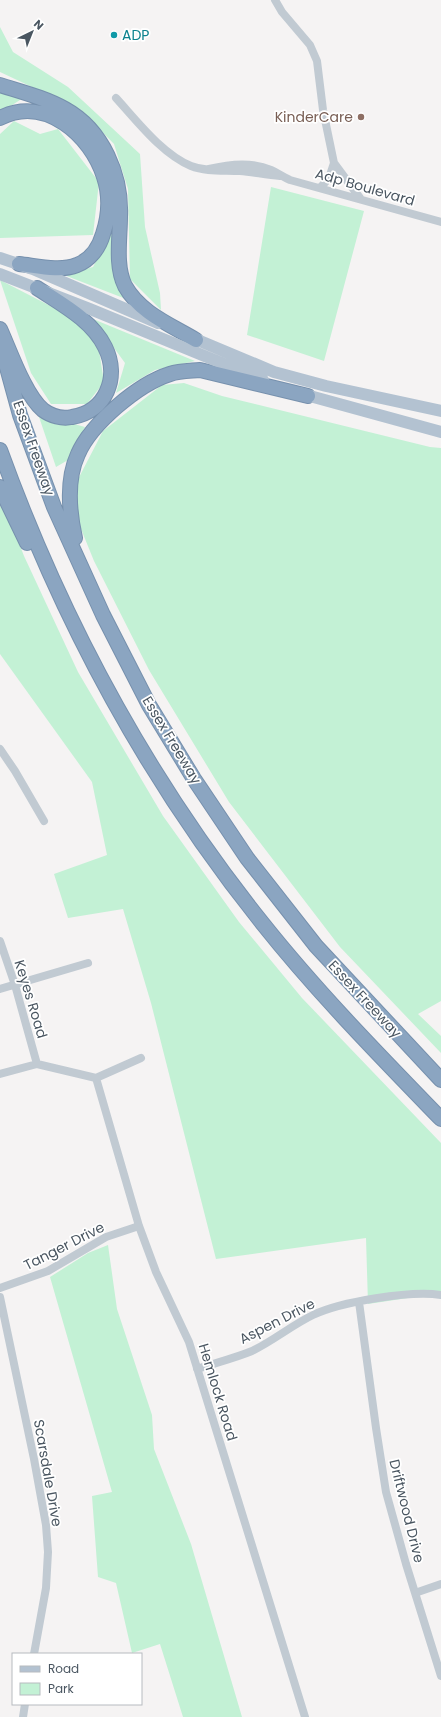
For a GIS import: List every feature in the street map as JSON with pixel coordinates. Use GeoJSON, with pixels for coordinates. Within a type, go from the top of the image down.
{"type":"FeatureCollection","features":[{"type":"Feature","properties":{"kind":"highway"},"geometry":{"type":"LineString","coordinates":[[0,85],[66,109],[77,117],[95,136],[106,151],[117,177],[120,212],[120,271],[125,285],[133,298],[144,309],[196,340]]}},
{"type":"Feature","properties":{"kind":"highway"},"geometry":{"type":"LineString","coordinates":[[0,118],[10,112],[33,111],[45,114],[71,128],[92,152],[104,179],[107,194],[107,217],[104,231],[97,249],[88,259],[77,265],[67,267],[48,268],[20,264]]}},
{"type":"Feature","properties":{"kind":"highway"},"geometry":{"type":"LineString","coordinates":[[0,329],[23,380],[42,408],[53,415],[69,418],[87,413],[97,406],[106,395],[112,376],[111,363],[105,347],[101,340],[82,319],[37,288]]}},
{"type":"Feature","properties":{"kind":"highway","name":"Essex Freeway"},"geometry":{"type":"LineString","coordinates":[[0,342],[20,415],[54,507],[104,615],[149,704],[194,779],[247,858],[316,946],[441,1080]]}},
{"type":"Feature","properties":{"kind":"highway"},"geometry":{"type":"LineString","coordinates":[[104,615],[78,550],[69,508],[70,488],[78,454],[96,427],[135,392],[169,374],[182,371],[200,370],[308,396]]}},
{"type":"Feature","properties":{"kind":"highway","name":"Essex Freeway"},"geometry":{"type":"LineString","coordinates":[[0,450],[50,574],[87,653],[126,723],[168,793],[208,851],[258,918],[316,988],[441,1119]]}},
{"type":"Feature","properties":{"kind":"highway"},"geometry":{"type":"LineString","coordinates":[[0,487],[49,589],[87,653]]}},
{"type":"Feature","properties":{"kind":"main road"},"geometry":{"type":"LineString","coordinates":[[0,258],[33,269],[196,340],[274,372],[340,390],[441,411]]}},
{"type":"Feature","properties":{"kind":"main road"},"geometry":{"type":"LineString","coordinates":[[0,274],[261,380],[308,396],[441,432]]}},
{"type":"Feature","properties":{"kind":"main road"},"geometry":{"type":"LineString","coordinates":[[416,425],[441,428]]}},
{"type":"Feature","properties":{"kind":"street"},"geometry":{"type":"LineString","coordinates":[[274,0],[297,31],[310,45],[318,61],[323,110],[334,163],[360,198]]}},
{"type":"Feature","properties":{"kind":"street","name":"Adp Boulevard"},"geometry":{"type":"LineString","coordinates":[[116,98],[151,135],[177,158],[192,166],[209,169],[229,165],[253,165],[271,170],[282,177],[441,222]]}},
{"type":"Feature","properties":{"kind":"street"},"geometry":{"type":"LineString","coordinates":[[320,188],[328,178],[334,163]]}},
{"type":"Feature","properties":{"kind":"street"},"geometry":{"type":"LineString","coordinates":[[0,749],[15,771],[44,822]]}},
{"type":"Feature","properties":{"kind":"street","name":"Keyes Road"},"geometry":{"type":"LineString","coordinates":[[0,941],[15,985],[37,1064]]}},
{"type":"Feature","properties":{"kind":"street"},"geometry":{"type":"LineString","coordinates":[[0,989],[88,963]]}},
{"type":"Feature","properties":{"kind":"street"},"geometry":{"type":"LineString","coordinates":[[0,1074],[37,1064],[96,1078],[141,1058]]}},
{"type":"Feature","properties":{"kind":"street","name":"Hemlock Road"},"geometry":{"type":"LineString","coordinates":[[96,1078],[139,1226],[156,1272],[189,1342],[304,1717]]}},
{"type":"Feature","properties":{"kind":"street","name":"Tanger Drive"},"geometry":{"type":"LineString","coordinates":[[0,1288],[48,1271],[106,1237],[139,1226]]}},
{"type":"Feature","properties":{"kind":"street","name":"Aspen Drive"},"geometry":{"type":"LineString","coordinates":[[197,1369],[252,1351],[314,1314],[359,1302],[400,1295],[428,1293],[441,1295]]}},
{"type":"Feature","properties":{"kind":"street","name":"Scarsdale Drive"},"geometry":{"type":"LineString","coordinates":[[0,1297],[34,1459],[46,1525],[48,1552],[46,1588],[34,1653]]}},
{"type":"Feature","properties":{"kind":"street","name":"Driftwood Drive"},"geometry":{"type":"LineString","coordinates":[[359,1302],[386,1492],[441,1676]]}},
{"type":"Feature","properties":{"kind":"street"},"geometry":{"type":"LineString","coordinates":[[415,1593],[441,1584]]}},
{"type":"Feature","properties":{"kind":"street"},"geometry":{"type":"LineString","coordinates":[[23,1717],[25,1705]]}},
{"type":"Feature","properties":{"kind":"green space"},"geometry":{"type":"Polygon","coordinates":[[[0,27],[13,52],[68,87],[140,154],[145,227],[160,293],[161,310],[130,279],[128,189],[114,144],[81,110],[0,72],[0,27]]]}},
{"type":"Feature","properties":{"kind":"green space"},"geometry":{"type":"Polygon","coordinates":[[[0,90],[23,98],[0,113],[0,90]]]}},
{"type":"Feature","properties":{"kind":"green space"},"geometry":{"type":"Polygon","coordinates":[[[14,121],[40,134],[58,129],[99,182],[93,235],[0,238],[0,134],[14,121]]]}},
{"type":"Feature","properties":{"kind":"green space"},"geometry":{"type":"Polygon","coordinates":[[[271,187],[364,211],[324,361],[247,335],[271,187]]]}},
{"type":"Feature","properties":{"kind":"green space"},"geometry":{"type":"Polygon","coordinates":[[[113,230],[126,299],[64,275],[93,267],[113,230]]]}},
{"type":"Feature","properties":{"kind":"green space"},"geometry":{"type":"Polygon","coordinates":[[[0,280],[68,315],[98,344],[104,382],[87,404],[51,404],[31,373],[0,280]]]}},
{"type":"Feature","properties":{"kind":"green space"},"geometry":{"type":"Polygon","coordinates":[[[93,319],[195,361],[155,370],[116,393],[125,363],[93,319]]]}},
{"type":"Feature","properties":{"kind":"green space"},"geometry":{"type":"Polygon","coordinates":[[[184,383],[222,396],[430,447],[441,448],[441,1001],[418,1014],[441,1036],[441,1053],[340,947],[229,802],[149,670],[94,561],[79,524],[75,485],[103,431],[162,385],[184,383]]]}},
{"type":"Feature","properties":{"kind":"green space"},"geometry":{"type":"Polygon","coordinates":[[[38,414],[85,427],[68,460],[56,467],[38,414]]]}},
{"type":"Feature","properties":{"kind":"green space"},"geometry":{"type":"Polygon","coordinates":[[[0,505],[15,533],[24,556],[78,672],[163,816],[239,922],[302,998],[441,1143],[441,1293],[368,1304],[366,1238],[216,1259],[151,1003],[123,909],[68,918],[54,874],[107,855],[92,782],[0,654],[0,505]]]}},
{"type":"Feature","properties":{"kind":"green space"},"geometry":{"type":"Polygon","coordinates":[[[108,1245],[117,1309],[152,1415],[154,1449],[191,1544],[242,1717],[183,1717],[160,1644],[132,1653],[116,1583],[98,1577],[92,1496],[112,1492],[50,1277],[88,1253],[108,1245]]]}},
{"type":"Feature","properties":{"kind":"place","name":"ADP"},"geometry":{"type":"Point","coordinates":[114,35]}},
{"type":"Feature","properties":{"kind":"place","name":"KinderCare"},"geometry":{"type":"Point","coordinates":[361,117]}}]}
